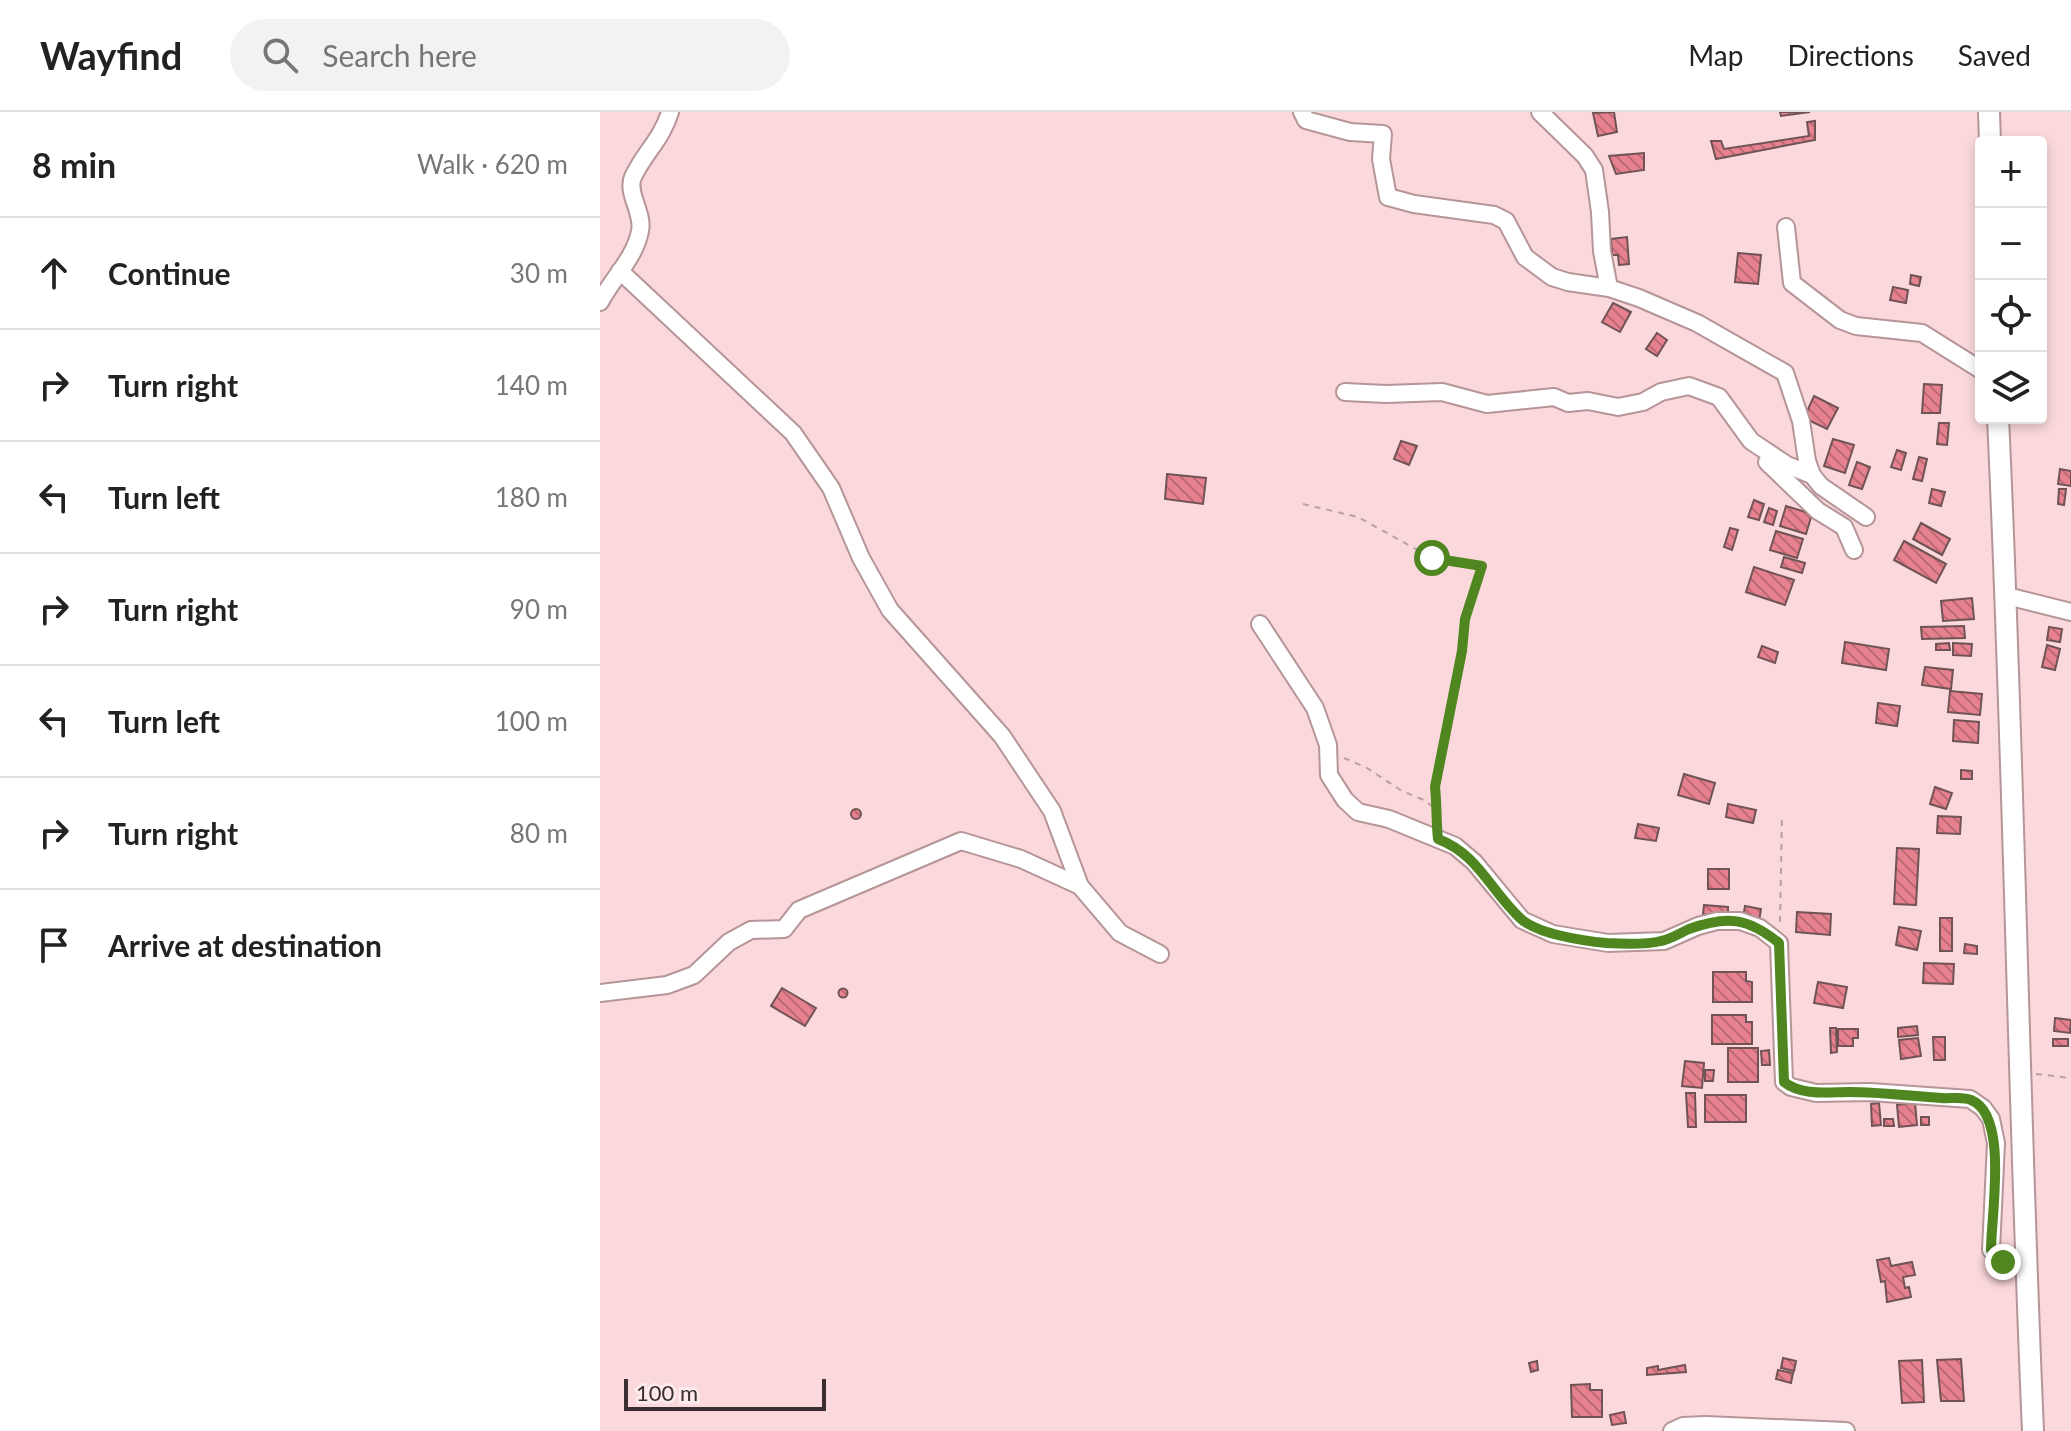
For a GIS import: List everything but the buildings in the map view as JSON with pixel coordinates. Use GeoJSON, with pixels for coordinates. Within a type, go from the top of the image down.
{"type":"FeatureCollection","features":[{"type":"Feature","properties":{"kind":"main road"},"geometry":{"type":"LineString","coordinates":[[1989,112],[1990,136]]}},
{"type":"Feature","properties":{"kind":"main road"},"geometry":{"type":"LineString","coordinates":[[1998,424],[2007,596],[2026,1267],[2036,1430]]}},
{"type":"Feature","properties":{"kind":"street"},"geometry":{"type":"LineString","coordinates":[[600,302],[640,231],[639,209],[631,180],[664,131],[670,112]]}},
{"type":"Feature","properties":{"kind":"street"},"geometry":{"type":"LineString","coordinates":[[1302,112],[1306,120],[1350,132],[1383,134],[1381,159],[1388,197],[1414,204],[1494,215],[1506,221],[1525,257],[1540,269],[1568,282],[1609,288],[1697,323],[1785,373],[1801,421],[1812,475],[1821,486],[1866,517]]}},
{"type":"Feature","properties":{"kind":"street"},"geometry":{"type":"LineString","coordinates":[[1540,112],[1585,156],[1594,170],[1609,288]]}},
{"type":"Feature","properties":{"kind":"street"},"geometry":{"type":"LineString","coordinates":[[1786,227],[1792,283],[1840,320],[1856,326],[1922,333],[1975,366]]}},
{"type":"Feature","properties":{"kind":"street"},"geometry":{"type":"LineString","coordinates":[[620,271],[793,433],[831,488],[861,558],[890,610],[1002,736],[1052,811],[1080,886],[1120,933],[1160,954]]}},
{"type":"Feature","properties":{"kind":"street"},"geometry":{"type":"LineString","coordinates":[[1345,392],[1442,392],[1487,404],[1554,397],[1568,403],[1588,401],[1618,407],[1689,386],[1719,397],[1751,441],[1787,465],[1812,475]]}},
{"type":"Feature","properties":{"kind":"street"},"geometry":{"type":"LineString","coordinates":[[1740,428],[1745,445],[1786,478],[1818,511],[1844,527],[1854,550]]}},
{"type":"Feature","properties":{"kind":"street"},"geometry":{"type":"LineString","coordinates":[[2007,596],[2071,612]]}},
{"type":"Feature","properties":{"kind":"street"},"geometry":{"type":"LineString","coordinates":[[1260,624],[1315,708],[1328,745],[1329,775],[1345,800],[1358,812],[1389,819],[1455,846],[1474,862],[1522,920],[1553,934],[1608,943],[1646,943],[1664,941],[1717,921],[1740,921],[1760,928],[1779,943],[1784,1082],[1791,1087],[1816,1093],[1870,1092],[1970,1099],[1983,1108],[1991,1119],[1996,1143],[1991,1250],[2003,1262],[2026,1267]]}},
{"type":"Feature","properties":{"kind":"street"},"geometry":{"type":"LineString","coordinates":[[600,993],[667,985],[694,975],[729,942],[751,930],[784,929],[799,910],[961,841],[1021,859],[1080,886]]}},
{"type":"Feature","properties":{"kind":"street"},"geometry":{"type":"LineString","coordinates":[[1672,1431],[1683,1426],[1706,1425],[1846,1431]]}},
{"type":"Feature","properties":{"kind":"path"},"geometry":{"type":"LineString","coordinates":[[1303,504],[1358,517],[1432,558],[1482,566],[1465,619],[1462,651],[1435,787],[1437,810],[1434,819],[1438,839]]}},
{"type":"Feature","properties":{"kind":"path"},"geometry":{"type":"LineString","coordinates":[[1328,745],[1347,760],[1367,768],[1437,810]]}},
{"type":"Feature","properties":{"kind":"path"},"geometry":{"type":"LineString","coordinates":[[1779,943],[1782,814]]}},
{"type":"Feature","properties":{"kind":"path"},"geometry":{"type":"LineString","coordinates":[[2020,1072],[2071,1078]]}},
{"type":"Feature","properties":{"kind":"route"},"geometry":{"type":"LineString","coordinates":[[1432,558],[1482,566],[1465,619],[1462,651],[1435,787],[1437,810],[1434,819],[1438,839],[1455,846],[1474,862],[1522,920],[1553,934],[1608,943],[1646,943],[1664,941],[1717,921],[1740,921],[1760,928],[1779,943],[1784,1082],[1791,1087],[1816,1093],[1870,1092],[1970,1099],[1983,1108],[1991,1119],[1996,1143],[1991,1250],[2003,1262]]}}]}
